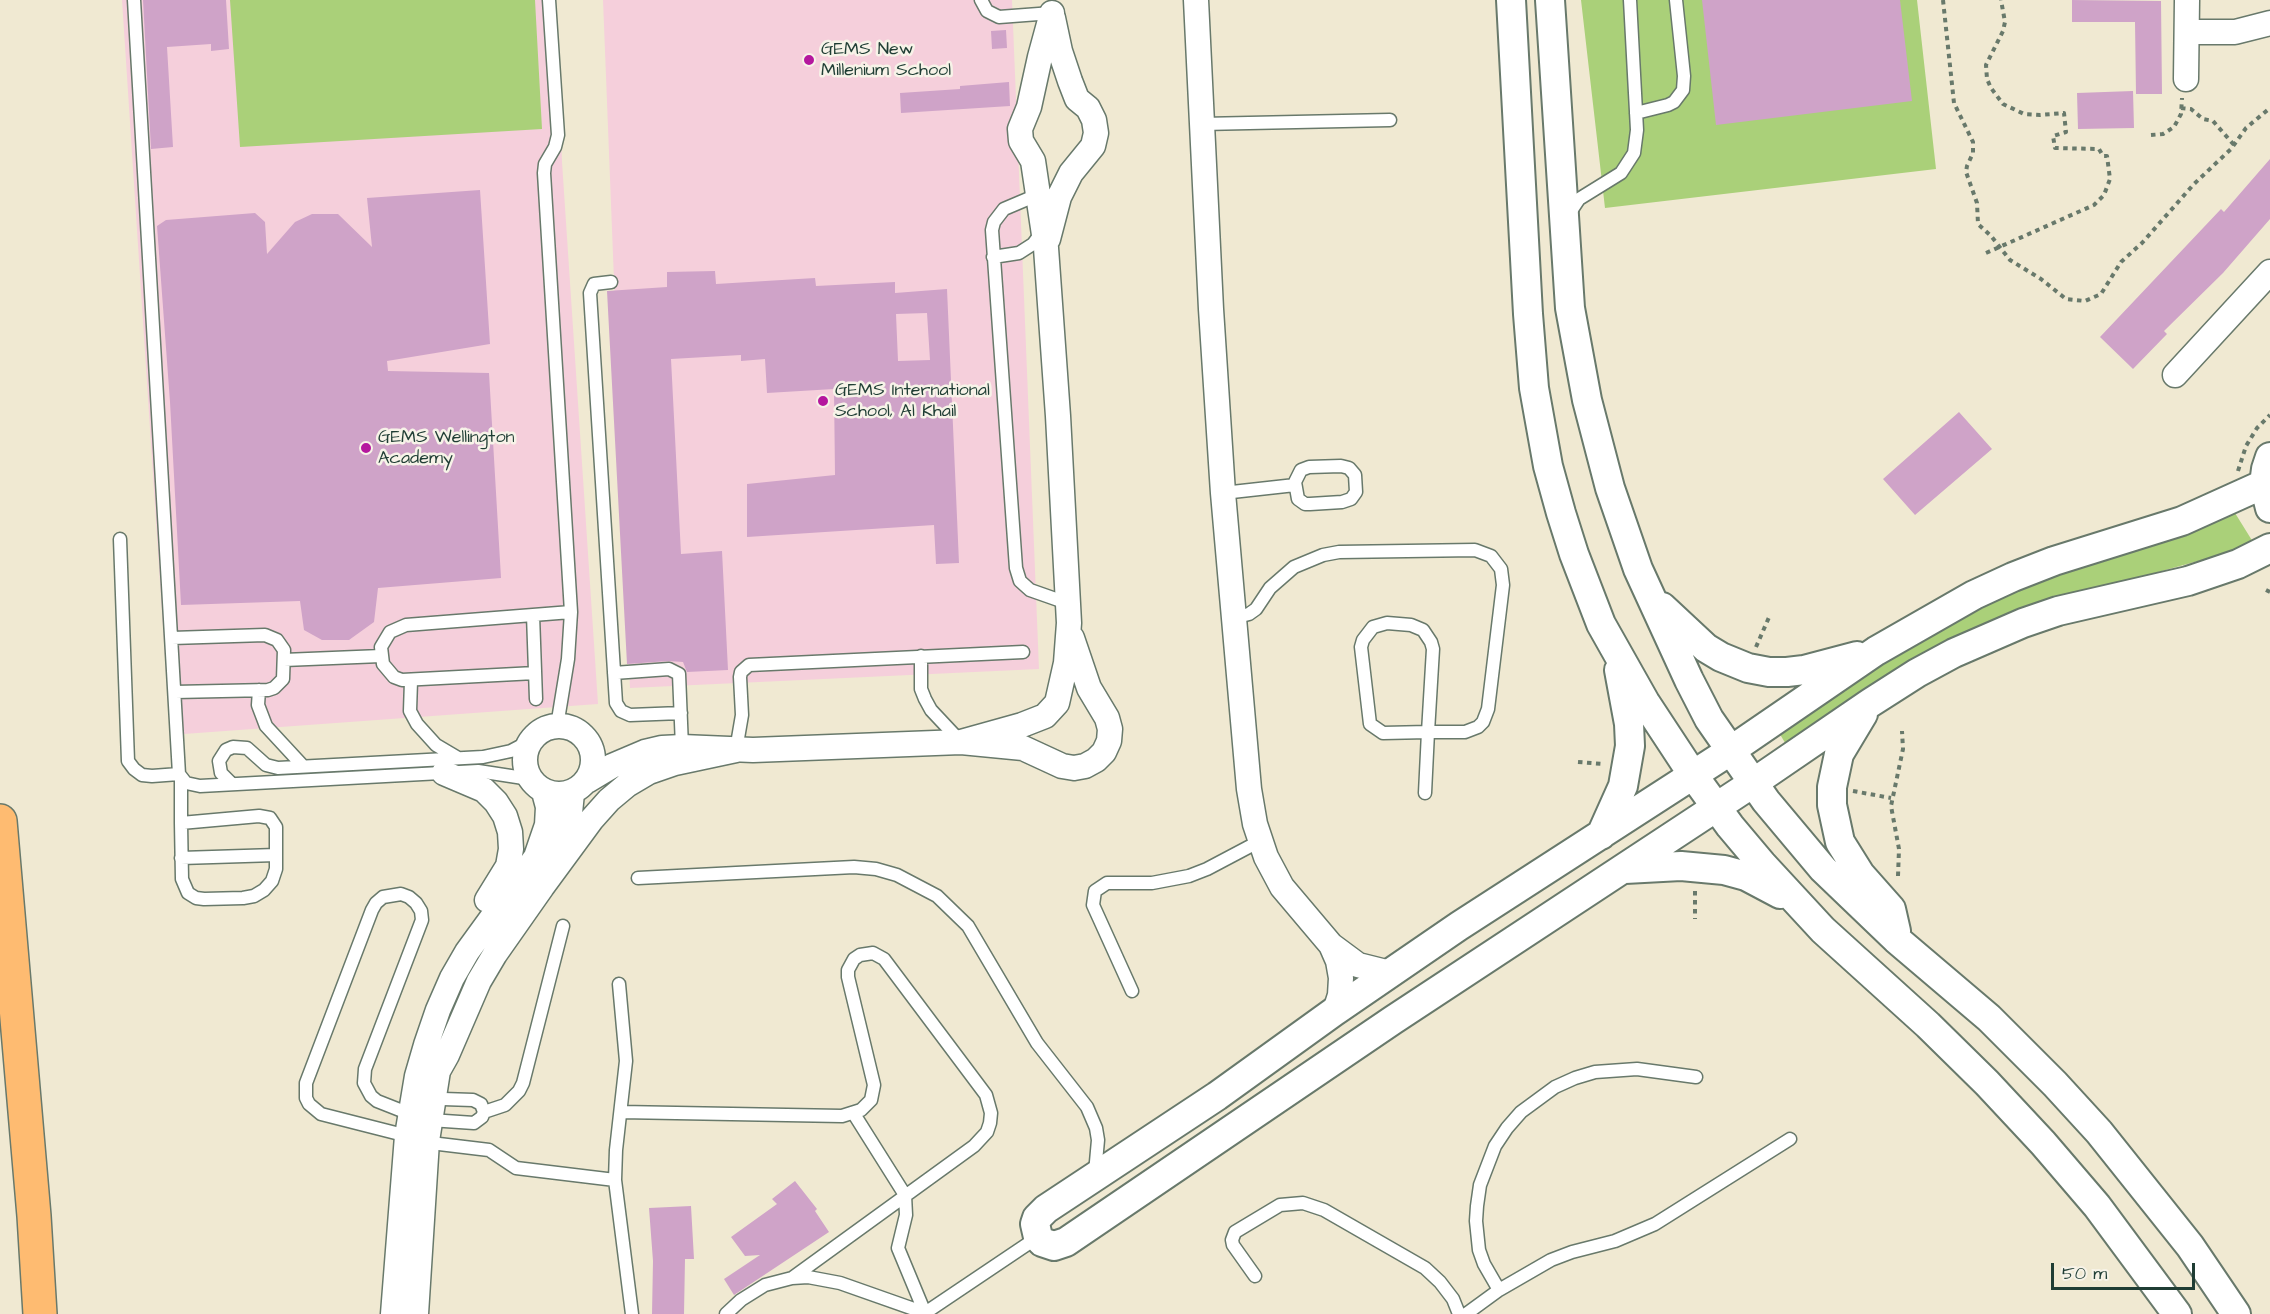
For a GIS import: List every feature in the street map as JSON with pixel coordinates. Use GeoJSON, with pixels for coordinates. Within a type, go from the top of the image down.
{"type":"FeatureCollection","features":[{"type":"Feature","properties":{"kind":"highway"},"geometry":{"type":"LineString","coordinates":[[0,821],[34,1216],[40,1314]]}},
{"type":"Feature","properties":{"kind":"street"},"geometry":{"type":"LineString","coordinates":[[1196,0],[1222,493],[1251,807],[1260,841],[1282,887],[1331,945],[1358,965],[1390,974]]}},
{"type":"Feature","properties":{"kind":"street"},"geometry":{"type":"LineString","coordinates":[[1510,0],[1528,314],[1538,409],[1548,466],[1574,554],[1601,624],[1645,702],[1693,775],[1716,808],[1762,864],[1823,930],[1928,1025],[2043,1143],[2097,1206],[2178,1314]]}},
{"type":"Feature","properties":{"kind":"street"},"geometry":{"type":"LineString","coordinates":[[1550,0],[1570,308],[1587,400],[1610,488],[1638,569],[1709,719],[1753,783],[1792,834],[1823,869],[1896,939],[1989,1018],[2084,1116],[2190,1246],[2236,1314]]}},
{"type":"Feature","properties":{"kind":"street"},"geometry":{"type":"LineString","coordinates":[[2186,79],[2187,0]]}},
{"type":"Feature","properties":{"kind":"street"},"geometry":{"type":"LineString","coordinates":[[961,742],[1022,725],[1052,710],[1063,683],[1066,663],[1068,613],[1058,416],[1045,239],[1033,161],[1021,141],[1020,129],[1029,107],[1052,7]]}},
{"type":"Feature","properties":{"kind":"street"},"geometry":{"type":"LineString","coordinates":[[1045,239],[1059,197],[1071,173],[1093,146],[1096,133],[1094,120],[1088,108],[1077,99],[1065,66],[1056,38],[1052,7]]}},
{"type":"Feature","properties":{"kind":"street"},"geometry":{"type":"LineString","coordinates":[[2187,32],[2235,32],[2270,23]]}},
{"type":"Feature","properties":{"kind":"street"},"geometry":{"type":"LineString","coordinates":[[2175,375],[2270,272]]}},
{"type":"Feature","properties":{"kind":"street"},"geometry":{"type":"LineString","coordinates":[[2270,457],[2266,469],[2267,496],[2054,561],[2013,577],[1974,595],[1876,651],[1730,751],[1335,1011],[1217,1096],[1041,1213],[1035,1224],[1038,1237],[1047,1245],[1054,1246],[1066,1242],[1403,1013],[1917,673],[1954,653],[2023,623],[2058,612],[2188,581],[2238,564],[2270,548]]}},
{"type":"Feature","properties":{"kind":"street"},"geometry":{"type":"LineString","coordinates":[[1650,597],[1706,648],[1748,668],[1769,672],[1804,670],[1876,651]]}},
{"type":"Feature","properties":{"kind":"street"},"geometry":{"type":"LineString","coordinates":[[537,785],[558,795],[579,787],[612,765],[645,752],[682,747],[736,750],[961,742],[1023,748],[1062,766],[1074,768],[1085,766],[1104,752],[1110,729],[1107,718],[1089,688],[1081,667],[1068,613]]}},
{"type":"Feature","properties":{"kind":"street"},"geometry":{"type":"LineString","coordinates":[[1600,835],[1623,786],[1630,746],[1629,724],[1615,649]]}},
{"type":"Feature","properties":{"kind":"street"},"geometry":{"type":"LineString","coordinates":[[1870,702],[1839,754],[1832,787],[1833,815],[1840,842],[1860,874],[1891,909],[1896,924],[1896,939]]}},
{"type":"Feature","properties":{"kind":"street"},"geometry":{"type":"LineString","coordinates":[[429,1314],[426,1045],[452,978],[467,952],[536,857],[547,825],[548,807],[526,770],[525,759],[532,740],[539,733],[557,726],[576,730],[590,744],[594,763],[572,803],[556,857],[542,887]]}},
{"type":"Feature","properties":{"kind":"street"},"geometry":{"type":"LineString","coordinates":[[393,1314],[426,1121],[448,1068],[447,1055],[479,981],[542,887],[592,819],[609,800],[627,784],[649,772],[675,763],[736,750]]}},
{"type":"Feature","properties":{"kind":"street"},"geometry":{"type":"LineString","coordinates":[[416,1314],[426,1121],[407,1085],[408,1064],[418,1017],[428,993],[445,962],[501,881],[512,849],[505,816],[496,802],[453,766]]}},
{"type":"Feature","properties":{"kind":"street"},"geometry":{"type":"LineString","coordinates":[[1623,869],[1681,866],[1724,870],[1746,876],[1796,902]]}},
{"type":"Feature","properties":{"kind":"street"},"geometry":{"type":"LineString","coordinates":[[1331,945],[1338,961],[1341,978],[1340,995],[1335,1011]]}},
{"type":"Feature","properties":{"kind":"lane"},"geometry":{"type":"LineString","coordinates":[[134,0],[180,776],[181,858],[184,886],[195,898],[243,898],[254,897],[272,880],[276,869],[276,827],[270,818],[265,816],[181,823]]}},
{"type":"Feature","properties":{"kind":"lane"},"geometry":{"type":"LineString","coordinates":[[549,0],[558,135],[555,147],[545,164],[544,173],[571,612],[568,659],[557,726]]}},
{"type":"Feature","properties":{"kind":"lane"},"geometry":{"type":"LineString","coordinates":[[981,0],[987,11],[999,17],[1052,7]]}},
{"type":"Feature","properties":{"kind":"lane"},"geometry":{"type":"LineString","coordinates":[[1563,226],[1580,199],[1611,180],[1629,163],[1637,141],[1630,0]]}},
{"type":"Feature","properties":{"kind":"lane"},"geometry":{"type":"LineString","coordinates":[[1636,113],[1668,105],[1674,102],[1683,90],[1684,76],[1676,0]]}},
{"type":"Feature","properties":{"kind":"lane"},"geometry":{"type":"LineString","coordinates":[[1202,124],[1390,120]]}},
{"type":"Feature","properties":{"kind":"lane"},"geometry":{"type":"LineString","coordinates":[[1038,195],[1011,205],[998,215],[992,230],[993,257],[1016,568],[1020,581],[1030,590],[1068,613]]}},
{"type":"Feature","properties":{"kind":"lane"},"geometry":{"type":"LineString","coordinates":[[993,257],[1019,253],[1045,239]]}},
{"type":"Feature","properties":{"kind":"lane"},"geometry":{"type":"LineString","coordinates":[[611,282],[594,284],[590,293],[616,702],[621,711],[630,715],[681,713]]}},
{"type":"Feature","properties":{"kind":"lane"},"geometry":{"type":"LineString","coordinates":[[1341,466],[1353,471],[1356,487],[1354,495],[1347,501],[1305,504],[1298,500],[1294,485],[1297,473],[1305,468],[1341,466]]}},
{"type":"Feature","properties":{"kind":"lane"},"geometry":{"type":"LineString","coordinates":[[1222,493],[1294,485]]}},
{"type":"Feature","properties":{"kind":"lane"},"geometry":{"type":"LineString","coordinates":[[120,539],[128,761],[134,770],[142,775],[180,776],[193,786],[453,766],[497,755],[532,740]]}},
{"type":"Feature","properties":{"kind":"lane"},"geometry":{"type":"LineString","coordinates":[[1233,618],[1249,614],[1256,609],[1270,588],[1294,567],[1323,555],[1339,552],[1475,550],[1491,556],[1501,569],[1503,585],[1486,716],[1483,722],[1472,730],[1428,732],[1383,733],[1368,718],[1361,647],[1372,627],[1387,623],[1411,625],[1423,630],[1431,642],[1433,649],[1428,732],[1425,793]]}},
{"type":"Feature","properties":{"kind":"lane"},"geometry":{"type":"LineString","coordinates":[[535,673],[411,681],[394,677],[388,672],[381,656],[384,639],[398,627],[571,612]]}},
{"type":"Feature","properties":{"kind":"lane"},"geometry":{"type":"LineString","coordinates":[[532,615],[536,699]]}},
{"type":"Feature","properties":{"kind":"lane"},"geometry":{"type":"LineString","coordinates":[[172,638],[266,635],[277,640],[284,650],[284,673],[279,684],[268,690],[175,692]]}},
{"type":"Feature","properties":{"kind":"lane"},"geometry":{"type":"LineString","coordinates":[[736,750],[742,715],[740,677],[741,672],[749,665],[1023,652]]}},
{"type":"Feature","properties":{"kind":"lane"},"geometry":{"type":"LineString","coordinates":[[284,660],[381,656]]}},
{"type":"Feature","properties":{"kind":"lane"},"geometry":{"type":"LineString","coordinates":[[921,656],[921,688],[925,699],[931,710],[961,742]]}},
{"type":"Feature","properties":{"kind":"lane"},"geometry":{"type":"LineString","coordinates":[[614,673],[676,671],[681,678],[682,747]]}},
{"type":"Feature","properties":{"kind":"lane"},"geometry":{"type":"LineString","coordinates":[[411,681],[410,711],[417,724],[453,766]]}},
{"type":"Feature","properties":{"kind":"lane"},"geometry":{"type":"LineString","coordinates":[[259,690],[259,713],[266,726],[303,766]]}},
{"type":"Feature","properties":{"kind":"lane"},"geometry":{"type":"LineString","coordinates":[[231,783],[221,773],[219,762],[226,750],[233,747],[247,748],[261,762],[272,768],[453,766],[496,773],[537,785]]}},
{"type":"Feature","properties":{"kind":"lane"},"geometry":{"type":"LineString","coordinates":[[1131,991],[1093,905],[1095,891],[1107,883],[1152,883],[1189,876],[1260,841]]}},
{"type":"Feature","properties":{"kind":"lane"},"geometry":{"type":"LineString","coordinates":[[181,858],[276,855]]}},
{"type":"Feature","properties":{"kind":"lane"},"geometry":{"type":"LineString","coordinates":[[638,878],[854,867],[876,869],[897,876],[936,896],[968,926],[1037,1043],[1092,1116],[1098,1140],[1094,1178]]}},
{"type":"Feature","properties":{"kind":"lane"},"geometry":{"type":"LineString","coordinates":[[426,1121],[473,1100],[481,1104],[484,1112],[482,1117],[474,1123],[426,1121],[321,1114],[309,1104],[305,1090],[372,910],[383,897],[392,894],[401,894],[416,903],[421,911],[422,920],[365,1069],[364,1083],[371,1096],[377,1101],[426,1121],[489,1150],[511,1166],[522,1170],[615,1180]]}},
{"type":"Feature","properties":{"kind":"lane"},"geometry":{"type":"LineString","coordinates":[[484,1112],[505,1105],[519,1091],[523,1083],[563,926]]}},
{"type":"Feature","properties":{"kind":"lane"},"geometry":{"type":"LineString","coordinates":[[621,1112],[842,1116],[854,1114],[871,1100],[874,1086],[848,970],[854,959],[860,955],[873,953],[884,959],[986,1095],[991,1113],[987,1132],[981,1140],[792,1278]]}},
{"type":"Feature","properties":{"kind":"lane"},"geometry":{"type":"LineString","coordinates":[[619,984],[626,1061],[615,1180],[632,1314]]}},
{"type":"Feature","properties":{"kind":"lane"},"geometry":{"type":"LineString","coordinates":[[1499,1290],[1479,1250],[1477,1206],[1480,1185],[1495,1146],[1521,1112],[1555,1087],[1595,1072],[1637,1070],[1696,1077]]}},
{"type":"Feature","properties":{"kind":"lane"},"geometry":{"type":"LineString","coordinates":[[854,1114],[905,1195],[906,1215],[898,1248],[926,1313]]}},
{"type":"Feature","properties":{"kind":"lane"},"geometry":{"type":"LineString","coordinates":[[1466,1314],[1499,1290],[1551,1260],[1635,1234],[1791,1139]]}},
{"type":"Feature","properties":{"kind":"lane"},"geometry":{"type":"LineString","coordinates":[[1255,1276],[1233,1245],[1235,1232],[1280,1205],[1303,1203],[1324,1210],[1425,1268],[1453,1299],[1459,1314]]}},
{"type":"Feature","properties":{"kind":"lane"},"geometry":{"type":"LineString","coordinates":[[926,1313],[1038,1237]]}},
{"type":"Feature","properties":{"kind":"lane"},"geometry":{"type":"LineString","coordinates":[[726,1314],[752,1292],[792,1278],[825,1279],[926,1313]]}},
{"type":"Feature","properties":{"kind":"path"},"geometry":{"type":"LineString","coordinates":[[1943,0],[1954,104],[1973,142],[1973,153],[1966,171],[1977,203],[1977,219],[1980,228],[1991,236],[2015,264],[2041,279],[2066,299],[2085,301],[2095,298],[2105,290],[2121,262],[2142,243],[2194,184],[2234,145],[2246,128],[2270,108]]}},
{"type":"Feature","properties":{"kind":"path"},"geometry":{"type":"LineString","coordinates":[[1986,253],[2094,205],[2104,195],[2110,179],[2107,156],[2103,156],[2099,149],[2055,148],[2053,136],[2067,132],[2064,113],[2024,114],[2003,104],[1991,88],[1987,79],[1986,65],[2003,31],[2005,22],[2001,0]]}},
{"type":"Feature","properties":{"kind":"path"},"geometry":{"type":"LineString","coordinates":[[2151,135],[2163,134],[2174,127],[2181,114],[2182,79],[2186,79]]}},
{"type":"Feature","properties":{"kind":"path"},"geometry":{"type":"LineString","coordinates":[[2181,108],[2194,110],[2203,119],[2213,121],[2234,145]]}},
{"type":"Feature","properties":{"kind":"path"},"geometry":{"type":"LineString","coordinates":[[1748,668],[1770,615]]}},
{"type":"Feature","properties":{"kind":"path"},"geometry":{"type":"LineString","coordinates":[[1898,876],[1899,849],[1891,798],[1903,749],[1902,731]]}},
{"type":"Feature","properties":{"kind":"path"},"geometry":{"type":"LineString","coordinates":[[1832,787],[1891,798]]}},
{"type":"Feature","properties":{"kind":"shaded area","name":"GEMS Wellington Academy"},"geometry":{"type":"Polygon","coordinates":[[[122,0],[556,0],[562,162],[598,704],[170,735],[122,0]]]}},
{"type":"Feature","properties":{"kind":"shaded area","name":"GEMS International School, Al Khail"},"geometry":{"type":"Polygon","coordinates":[[[603,0],[1012,0],[1039,669],[630,688],[603,0]]]}},
{"type":"Feature","properties":{"kind":"green space"},"geometry":{"type":"Polygon","coordinates":[[[230,0],[535,0],[542,129],[240,147],[230,0]]]}},
{"type":"Feature","properties":{"kind":"green space"},"geometry":{"type":"Polygon","coordinates":[[[1581,0],[1917,0],[1936,169],[1605,208],[1581,0]]]}},
{"type":"Feature","properties":{"kind":"green space"},"geometry":{"type":"Polygon","coordinates":[[[2235,513],[2253,542],[2238,550],[2111,585],[1787,746],[1778,731],[1916,641],[2022,585],[2235,513]]]}},
{"type":"Feature","properties":{"kind":"building"},"geometry":{"type":"Polygon","coordinates":[[[143,0],[226,0],[229,49],[211,51],[211,44],[167,47],[173,147],[151,149],[143,0]]]}},
{"type":"Feature","properties":{"kind":"building"},"geometry":{"type":"Polygon","coordinates":[[[1702,0],[1900,0],[1912,101],[1716,125],[1702,0]]]}},
{"type":"Feature","properties":{"kind":"building"},"geometry":{"type":"Polygon","coordinates":[[[2072,0],[2161,1],[2162,94],[2136,94],[2135,22],[2072,22],[2072,0]]]}},
{"type":"Feature","properties":{"kind":"building"},"geometry":{"type":"Polygon","coordinates":[[[1006,30],[1007,48],[992,49],[991,31],[1006,30]]]}},
{"type":"Feature","properties":{"kind":"building"},"geometry":{"type":"Polygon","coordinates":[[[1009,82],[1010,106],[901,113],[900,93],[960,89],[960,86],[1009,82]]]}},
{"type":"Feature","properties":{"kind":"building"},"geometry":{"type":"Polygon","coordinates":[[[2133,91],[2134,128],[2078,129],[2077,93],[2133,91]]]}},
{"type":"Feature","properties":{"kind":"building"},"geometry":{"type":"Polygon","coordinates":[[[2270,159],[2270,219],[2223,273],[2164,331],[2167,334],[2133,369],[2100,337],[2221,209],[2224,212],[2270,159]]]}},
{"type":"Feature","properties":{"kind":"building"},"geometry":{"type":"Polygon","coordinates":[[[480,190],[490,344],[387,361],[388,371],[489,373],[501,578],[378,588],[374,622],[349,640],[322,640],[304,630],[300,601],[181,605],[170,402],[157,226],[166,220],[255,213],[265,222],[267,254],[295,222],[312,214],[338,214],[372,247],[367,198],[480,190]]]}},
{"type":"Feature","properties":{"kind":"building"},"geometry":{"type":"Polygon","coordinates":[[[715,271],[716,284],[815,278],[816,286],[895,282],[895,293],[947,289],[959,563],[936,564],[934,525],[747,537],[747,484],[835,475],[834,389],[767,393],[765,359],[741,361],[741,355],[671,359],[681,554],[722,551],[728,670],[687,672],[683,662],[668,661],[627,664],[607,291],[667,287],[667,272],[715,271]],[[927,313],[896,314],[898,361],[930,360],[927,313]]]}},
{"type":"Feature","properties":{"kind":"building"},"geometry":{"type":"Polygon","coordinates":[[[1959,412],[1992,449],[1915,515],[1883,479],[1959,412]]]}},
{"type":"Feature","properties":{"kind":"building"},"geometry":{"type":"Polygon","coordinates":[[[795,1181],[817,1209],[815,1211],[829,1232],[734,1295],[724,1279],[760,1255],[745,1256],[731,1237],[777,1204],[772,1199],[795,1181]]]}},
{"type":"Feature","properties":{"kind":"building"},"geometry":{"type":"Polygon","coordinates":[[[691,1206],[694,1259],[685,1259],[684,1314],[652,1314],[653,1261],[649,1208],[691,1206]]]}},
{"type":"Feature","properties":{"kind":"place","name":"GEMS New Millenium School"},"geometry":{"type":"Point","coordinates":[809,60]}},
{"type":"Feature","properties":{"kind":"place","name":"GEMS International School, Al Khail"},"geometry":{"type":"Point","coordinates":[823,401]}},
{"type":"Feature","properties":{"kind":"place","name":"GEMS Wellington Academy"},"geometry":{"type":"Point","coordinates":[366,448]}}]}
